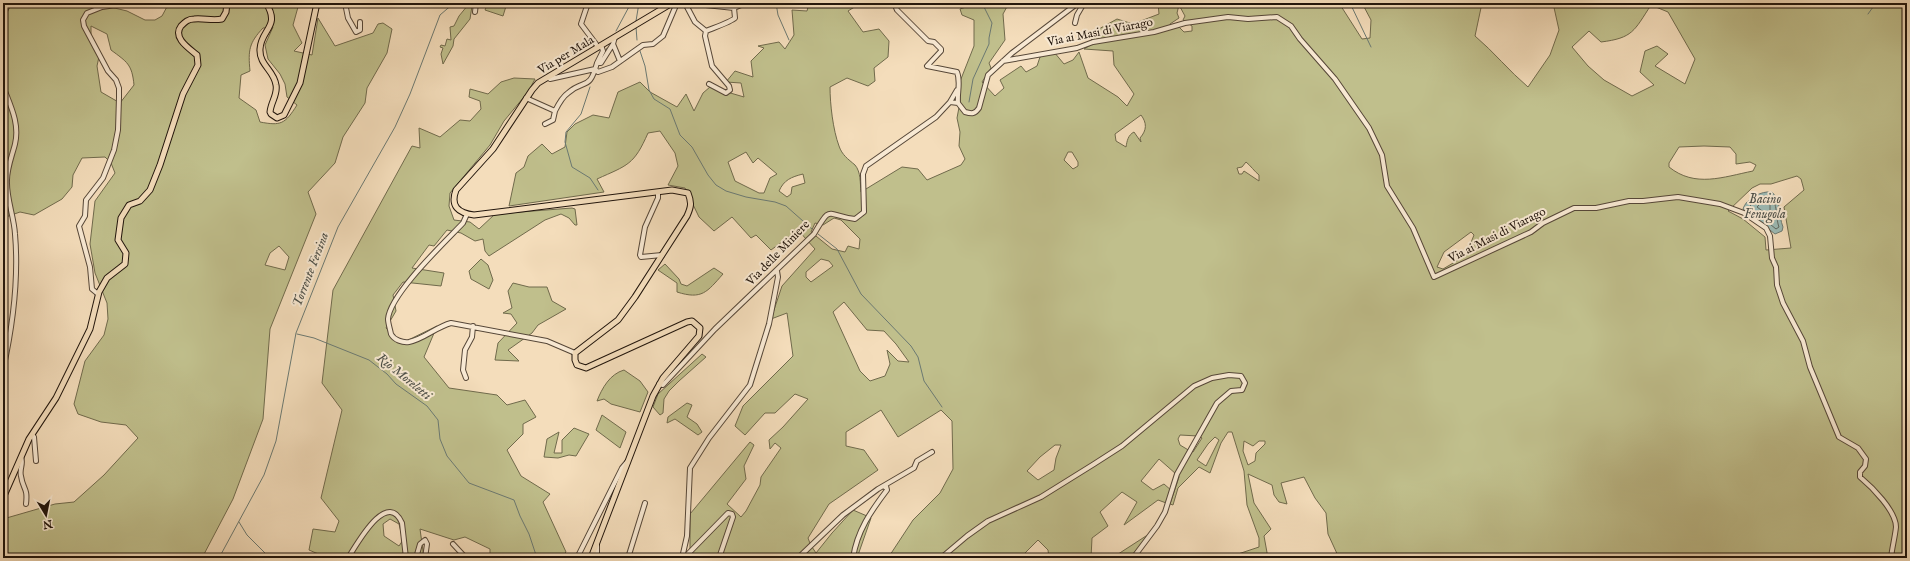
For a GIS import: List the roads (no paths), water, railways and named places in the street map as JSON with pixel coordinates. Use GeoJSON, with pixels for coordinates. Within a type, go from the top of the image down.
{"type":"FeatureCollection","features":[{"type":"Feature","properties":{"kind":"main road"},"geometry":{"type":"LineString","coordinates":[[3,498],[32,434],[56,398],[90,329],[98,294],[107,278],[125,264],[126,253],[118,240],[121,218],[129,206],[140,201],[150,190],[160,165],[183,94],[198,65],[197,55],[182,42],[179,36],[179,29],[186,21],[194,18],[214,21],[222,19],[226,12],[227,3]]}},
{"type":"Feature","properties":{"kind":"main road"},"geometry":{"type":"LineString","coordinates":[[266,3],[270,10],[272,22],[262,40],[260,55],[263,65],[275,80],[276,91],[270,112],[277,118],[284,115],[300,83],[317,3]]}},
{"type":"Feature","properties":{"kind":"main road","name":"Via per Mala"},"geometry":{"type":"LineString","coordinates":[[467,214],[459,211],[454,205],[453,198],[456,190],[493,149],[526,98],[538,83],[672,3]]}},
{"type":"Feature","properties":{"kind":"main road"},"geometry":{"type":"LineString","coordinates":[[467,214],[680,190],[688,194],[691,206],[687,216],[618,320],[575,353],[577,365],[586,368],[687,322],[697,324],[700,328],[699,336],[659,384],[590,558]]}},
{"type":"Feature","properties":{"kind":"street"},"geometry":{"type":"LineString","coordinates":[[3,15],[9,3]]}},
{"type":"Feature","properties":{"kind":"street"},"geometry":{"type":"LineString","coordinates":[[345,3],[348,18],[356,32],[360,30],[360,22]]}},
{"type":"Feature","properties":{"kind":"street"},"geometry":{"type":"LineString","coordinates":[[475,12],[476,3]]}},
{"type":"Feature","properties":{"kind":"street"},"geometry":{"type":"LineString","coordinates":[[588,3],[581,24],[596,44]]}},
{"type":"Feature","properties":{"kind":"street"},"geometry":{"type":"LineString","coordinates":[[548,77],[550,79],[595,69],[598,72],[612,67],[643,45],[652,44],[663,36],[677,3]]}},
{"type":"Feature","properties":{"kind":"street"},"geometry":{"type":"LineString","coordinates":[[706,31],[695,22],[685,4],[734,8],[746,3]]}},
{"type":"Feature","properties":{"kind":"street"},"geometry":{"type":"LineString","coordinates":[[894,3],[897,10],[928,41],[934,42],[941,49],[941,51],[927,66],[957,72],[960,79],[957,90],[950,102],[958,103]]}},
{"type":"Feature","properties":{"kind":"street"},"geometry":{"type":"LineString","coordinates":[[957,90],[958,103],[965,112],[972,114],[976,112],[979,108],[988,75],[1003,61],[1078,3]]}},
{"type":"Feature","properties":{"kind":"street"},"geometry":{"type":"LineString","coordinates":[[1075,23],[1077,15],[1084,3]]}},
{"type":"Feature","properties":{"kind":"street"},"geometry":{"type":"LineString","coordinates":[[98,294],[92,289],[90,267],[79,226],[85,216],[86,200],[103,178],[114,150],[118,130],[119,88],[88,36],[84,26],[84,20],[87,13],[102,7],[123,4]]}},
{"type":"Feature","properties":{"kind":"street"},"geometry":{"type":"LineString","coordinates":[[706,31],[735,18],[734,8]]}},
{"type":"Feature","properties":{"kind":"street","name":"Via ai Masi di Viarago"},"geometry":{"type":"LineString","coordinates":[[1003,61],[1077,48],[1093,42],[1154,32],[1185,23],[1228,17],[1248,19],[1278,17],[1291,26],[1300,39],[1335,79],[1369,128],[1382,155],[1388,186],[1413,228],[1434,277],[1531,232],[1543,223],[1574,208],[1596,208],[1629,201],[1678,197],[1720,204],[1744,213],[1766,228],[1770,236],[1772,258],[1776,267],[1777,285],[1798,334],[1803,341],[1810,367],[1839,437],[1858,448],[1866,459],[1865,466],[1860,472],[1860,477],[1876,491],[1887,506],[1896,526],[1891,558]]}},
{"type":"Feature","properties":{"kind":"street"},"geometry":{"type":"LineString","coordinates":[[706,31],[705,36],[712,66],[729,86],[728,92],[723,92],[708,84]]}},
{"type":"Feature","properties":{"kind":"street"},"geometry":{"type":"LineString","coordinates":[[597,63],[601,63],[613,44],[615,37]]}},
{"type":"Feature","properties":{"kind":"street"},"geometry":{"type":"LineString","coordinates":[[613,44],[620,61]]}},
{"type":"Feature","properties":{"kind":"street"},"geometry":{"type":"LineString","coordinates":[[545,124],[553,120],[555,111],[567,93],[588,83],[594,76],[597,63],[603,51],[602,48]]}},
{"type":"Feature","properties":{"kind":"street"},"geometry":{"type":"LineString","coordinates":[[3,86],[16,121],[16,140],[7,178],[7,191],[16,236],[16,280],[14,315],[3,370]]}},
{"type":"Feature","properties":{"kind":"street"},"geometry":{"type":"LineString","coordinates":[[526,98],[555,111]]}},
{"type":"Feature","properties":{"kind":"street","name":"Via delle Miniere"},"geometry":{"type":"LineString","coordinates":[[659,384],[663,385],[715,329],[777,271],[805,240],[814,234],[822,217],[830,214],[856,219],[861,216],[864,212],[863,174],[866,166],[936,117],[950,102]]}},
{"type":"Feature","properties":{"kind":"street"},"geometry":{"type":"LineString","coordinates":[[658,192],[658,198],[645,227],[640,257],[662,255]]}},
{"type":"Feature","properties":{"kind":"street"},"geometry":{"type":"LineString","coordinates":[[467,214],[463,223],[403,289],[397,298],[388,318],[392,336],[397,340],[409,342],[441,325],[451,323],[547,341],[575,353]]}},
{"type":"Feature","properties":{"kind":"street"},"geometry":{"type":"LineString","coordinates":[[683,558],[688,536],[690,468],[709,438],[750,385],[769,324],[778,277],[777,271]]}},
{"type":"Feature","properties":{"kind":"street"},"geometry":{"type":"LineString","coordinates":[[466,378],[463,370],[465,350],[472,337],[473,326]]}},
{"type":"Feature","properties":{"kind":"street"},"geometry":{"type":"LineString","coordinates":[[941,558],[967,536],[988,521],[1041,497],[1094,464],[1131,438],[1194,386],[1212,378],[1229,375],[1241,376],[1245,383],[1242,390],[1231,391],[1216,403],[1177,474],[1166,512],[1133,558]]}},
{"type":"Feature","properties":{"kind":"street"},"geometry":{"type":"LineString","coordinates":[[32,434],[34,437],[36,461]]}},
{"type":"Feature","properties":{"kind":"street"},"geometry":{"type":"LineString","coordinates":[[798,558],[843,515],[878,489],[884,487],[914,468],[917,461],[932,452]]}},
{"type":"Feature","properties":{"kind":"street"},"geometry":{"type":"LineString","coordinates":[[21,457],[23,461],[20,475],[27,491],[26,504]]}},
{"type":"Feature","properties":{"kind":"street"},"geometry":{"type":"LineString","coordinates":[[577,558],[622,468],[628,462]]}},
{"type":"Feature","properties":{"kind":"street"},"geometry":{"type":"LineString","coordinates":[[852,558],[862,528],[870,511],[887,490],[886,486],[884,487]]}},
{"type":"Feature","properties":{"kind":"street"},"geometry":{"type":"LineString","coordinates":[[628,558],[645,503]]}},
{"type":"Feature","properties":{"kind":"street"},"geometry":{"type":"LineString","coordinates":[[348,558],[375,518],[387,513],[395,514],[400,518],[402,523],[406,558]]}},
{"type":"Feature","properties":{"kind":"street"},"geometry":{"type":"LineString","coordinates":[[683,558],[728,513],[732,514],[733,517],[719,558]]}},
{"type":"Feature","properties":{"kind":"street"},"geometry":{"type":"LineString","coordinates":[[416,558],[420,544],[425,540],[427,544],[425,558]]}},
{"type":"Feature","properties":{"kind":"street"},"geometry":{"type":"LineString","coordinates":[[597,542],[597,558]]}},
{"type":"Feature","properties":{"kind":"street"},"geometry":{"type":"LineString","coordinates":[[453,544],[466,558]]}},
{"type":"Feature","properties":{"kind":"water","name":"Bacino Fenugola"},"geometry":{"type":"Polygon","coordinates":[[[1767,192],[1772,192],[1779,204],[1783,227],[1782,231],[1775,234],[1743,209],[1747,202],[1753,197],[1767,192]]]}},
{"type":"Feature","properties":{"kind":"waterway","name":"Torrente Fersina"},"geometry":{"type":"LineString","coordinates":[[219,558],[264,475],[276,441],[296,333],[338,227],[395,127],[410,94],[440,15],[454,3]]}},
{"type":"Feature","properties":{"kind":"waterway"},"geometry":{"type":"LineString","coordinates":[[616,31],[631,3]]}},
{"type":"Feature","properties":{"kind":"waterway"},"geometry":{"type":"LineString","coordinates":[[636,21],[639,3]]}},
{"type":"Feature","properties":{"kind":"waterway"},"geometry":{"type":"LineString","coordinates":[[776,3],[778,15],[789,40]]}},
{"type":"Feature","properties":{"kind":"waterway"},"geometry":{"type":"LineString","coordinates":[[969,102],[973,79],[989,44],[992,23],[982,3]]}},
{"type":"Feature","properties":{"kind":"waterway"},"geometry":{"type":"LineString","coordinates":[[1350,3],[1371,47]]}},
{"type":"Feature","properties":{"kind":"waterway"},"geometry":{"type":"LineString","coordinates":[[1868,14],[1876,3]]}},
{"type":"Feature","properties":{"kind":"waterway"},"geometry":{"type":"LineString","coordinates":[[636,27],[637,40]]}},
{"type":"Feature","properties":{"kind":"waterway"},"geometry":{"type":"LineString","coordinates":[[601,59],[607,48]]}},
{"type":"Feature","properties":{"kind":"waterway"},"geometry":{"type":"LineString","coordinates":[[640,51],[645,66],[649,90],[654,99],[670,109],[680,135],[692,147],[708,175],[716,185],[726,191],[746,197],[775,202],[786,206],[812,229]]}},
{"type":"Feature","properties":{"kind":"waterway"},"geometry":{"type":"LineString","coordinates":[[590,87],[581,114],[566,132],[565,142],[572,167],[590,178],[598,190]]}},
{"type":"Feature","properties":{"kind":"waterway"},"geometry":{"type":"LineString","coordinates":[[818,234],[837,249],[861,294],[911,346],[918,357],[924,381],[942,407]]}},
{"type":"Feature","properties":{"kind":"waterway","name":"Rio Moreletti"},"geometry":{"type":"LineString","coordinates":[[297,334],[314,338],[369,360],[387,374],[396,384],[427,406],[438,420],[440,439],[447,456],[469,483],[514,500],[529,534],[537,558]]}},
{"type":"Feature","properties":{"kind":"waterway"},"geometry":{"type":"LineString","coordinates":[[239,522],[247,535],[268,556]]}}]}
